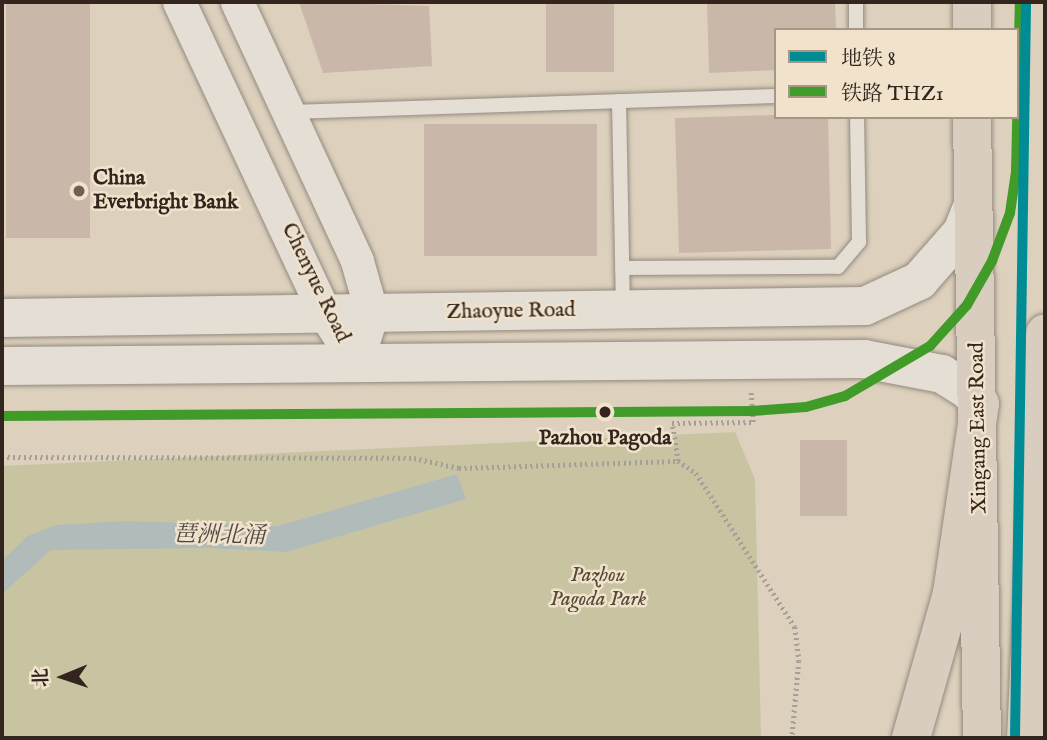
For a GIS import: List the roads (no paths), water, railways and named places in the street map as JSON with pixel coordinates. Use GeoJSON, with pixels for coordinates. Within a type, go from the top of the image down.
{"type":"FeatureCollection","features":[{"type":"Feature","properties":{"kind":"main road"},"geometry":{"type":"LineString","coordinates":[[972,2],[972,28]]}},
{"type":"Feature","properties":{"kind":"main road","name":"Xingang East Road"},"geometry":{"type":"LineString","coordinates":[[972,119],[980,404],[982,738]]}},
{"type":"Feature","properties":{"kind":"main road","name":"Zhaoyue Road"},"geometry":{"type":"LineString","coordinates":[[2,317],[811,310],[879,303],[919,281],[944,256],[962,232],[973,205]]}},
{"type":"Feature","properties":{"kind":"main road"},"geometry":{"type":"LineString","coordinates":[[1045,332],[1045,358]]}},
{"type":"Feature","properties":{"kind":"main road"},"geometry":{"type":"LineString","coordinates":[[1045,352],[1045,364]]}},
{"type":"Feature","properties":{"kind":"main road"},"geometry":{"type":"LineString","coordinates":[[1026,738],[1045,352]]}},
{"type":"Feature","properties":{"kind":"main road"},"geometry":{"type":"LineString","coordinates":[[2,366],[864,359],[943,374],[968,390],[980,404],[952,593],[911,738]]}},
{"type":"Feature","properties":{"kind":"street","name":"Chenyue Road"},"geometry":{"type":"LineString","coordinates":[[179,2],[325,314],[356,363]]}},
{"type":"Feature","properties":{"kind":"street","name":"Chenyue Road"},"geometry":{"type":"LineString","coordinates":[[237,2],[343,228],[372,314],[356,363]]}},
{"type":"Feature","properties":{"kind":"lane"},"geometry":{"type":"LineString","coordinates":[[856,2],[856,28]]}},
{"type":"Feature","properties":{"kind":"lane"},"geometry":{"type":"LineString","coordinates":[[290,112],[774,96]]}},
{"type":"Feature","properties":{"kind":"lane"},"geometry":{"type":"LineString","coordinates":[[619,101],[623,311]]}},
{"type":"Feature","properties":{"kind":"lane"},"geometry":{"type":"LineString","coordinates":[[622,268],[838,267],[859,242],[857,119]]}},
{"type":"Feature","properties":{"kind":"water","name":"琶洲北涌"},"geometry":{"type":"Polygon","coordinates":[[[457,474],[466,499],[286,552],[210,548],[51,550],[2,594],[2,561],[28,536],[55,525],[127,521],[278,526],[457,474]]]}},
{"type":"Feature","properties":{"kind":"metro line","name":"8"},"geometry":{"type":"LineString","coordinates":[[1015,738],[1026,2]]}},
{"type":"Feature","properties":{"kind":"rail line","name":"THZ1"},"geometry":{"type":"LineString","coordinates":[[1019,44],[1020,2]]}},
{"type":"Feature","properties":{"kind":"rail line","name":"THZ1"},"geometry":{"type":"LineString","coordinates":[[2,416],[752,411],[806,407],[845,396],[930,346],[967,305],[992,261],[1010,213],[1016,172],[1017,119]]}},
{"type":"Feature","properties":{"kind":"place","name":"China Everbright Bank"},"geometry":{"type":"Point","coordinates":[79,191]}},
{"type":"Feature","properties":{"kind":"place","name":"Pazhou Pagoda"},"geometry":{"type":"Point","coordinates":[605,412]}},
{"type":"Feature","properties":{"kind":"park label","name":"Pazhou Pagoda Park"},"geometry":{"type":"Point","coordinates":[598,588]}}]}
